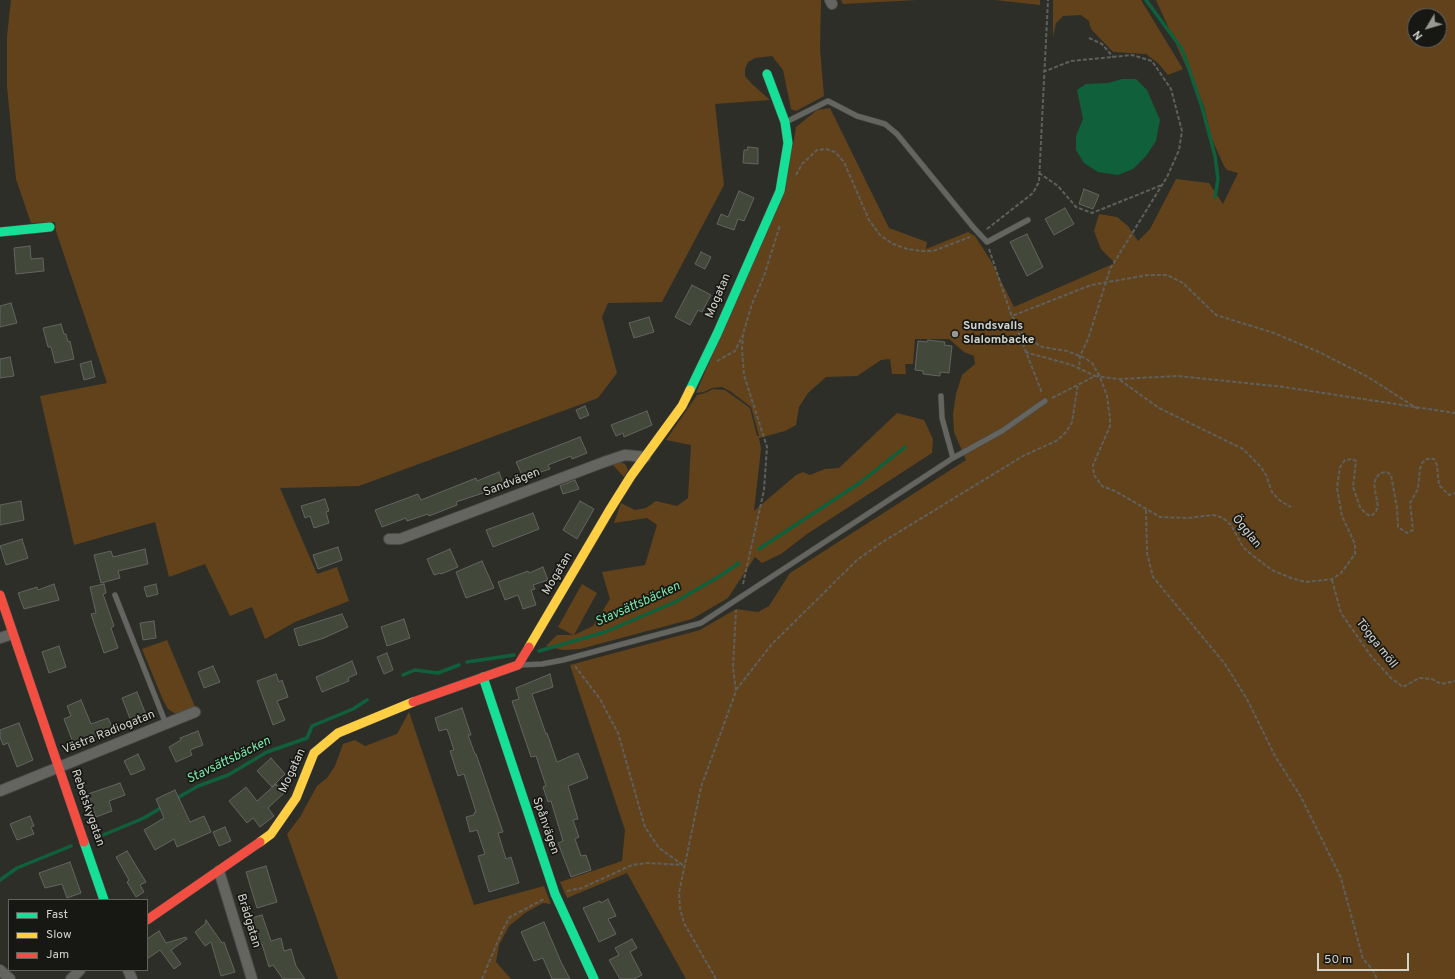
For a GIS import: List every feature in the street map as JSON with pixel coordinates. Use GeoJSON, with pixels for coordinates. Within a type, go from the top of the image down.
{"type":"FeatureCollection","features":[{"type":"Feature","properties":{"kind":"street","name":"Mogatan"},"geometry":{"type":"LineString","coordinates":[[148,919],[271,834],[283,819],[296,798],[314,753],[338,733],[391,710],[518,665],[609,511],[645,457],[682,406],[703,358],[717,334],[780,191],[788,143],[785,122],[767,74]]}},
{"type":"Feature","properties":{"kind":"street"},"geometry":{"type":"LineString","coordinates":[[0,232],[50,227]]}},
{"type":"Feature","properties":{"kind":"street","name":"Sandvägen"},"geometry":{"type":"LineString","coordinates":[[389,539],[400,539],[604,462],[625,456],[645,457]]}},
{"type":"Feature","properties":{"kind":"street","name":"Rebetskygatan"},"geometry":{"type":"LineString","coordinates":[[0,595],[12,634],[104,899]]}},
{"type":"Feature","properties":{"kind":"street"},"geometry":{"type":"LineString","coordinates":[[0,638],[12,634]]}},
{"type":"Feature","properties":{"kind":"street","name":"Spånvägen"},"geometry":{"type":"LineString","coordinates":[[483,678],[555,894],[594,979]]}},
{"type":"Feature","properties":{"kind":"street"},"geometry":{"type":"LineString","coordinates":[[166,724],[195,712]]}},
{"type":"Feature","properties":{"kind":"street","name":"Västra Radiogatan"},"geometry":{"type":"LineString","coordinates":[[0,791],[166,724]]}},
{"type":"Feature","properties":{"kind":"street","name":"Brädgatan"},"geometry":{"type":"LineString","coordinates":[[219,871],[252,979]]}},
{"type":"Feature","properties":{"kind":"street"},"geometry":{"type":"LineString","coordinates":[[0,970],[10,979]]}},
{"type":"Feature","properties":{"kind":"street"},"geometry":{"type":"LineString","coordinates":[[71,979],[79,971]]}},
{"type":"Feature","properties":{"kind":"lane"},"geometry":{"type":"LineString","coordinates":[[785,122],[828,101],[857,116],[885,124],[920,161],[987,242],[1028,220]]}},
{"type":"Feature","properties":{"kind":"lane"},"geometry":{"type":"LineString","coordinates":[[941,396],[942,418],[953,458]]}},
{"type":"Feature","properties":{"kind":"lane"},"geometry":{"type":"LineString","coordinates":[[518,665],[542,664],[569,658],[701,622],[953,458],[1002,431],[1045,401]]}},
{"type":"Feature","properties":{"kind":"lane","name":"Västra Radiogatan"},"geometry":{"type":"LineString","coordinates":[[115,595],[166,724]]}},
{"type":"Feature","properties":{"kind":"path"},"geometry":{"type":"LineString","coordinates":[[794,180],[802,164],[818,150],[826,149],[835,152],[844,162],[869,220],[880,235],[893,244],[922,252],[933,251],[979,234],[999,221],[1034,193],[1039,182],[1043,72],[1048,0]]}},
{"type":"Feature","properties":{"kind":"path"},"geometry":{"type":"LineString","coordinates":[[1089,38],[1102,44],[1113,57]]}},
{"type":"Feature","properties":{"kind":"path"},"geometry":{"type":"LineString","coordinates":[[1043,72],[1071,61],[1132,55],[1152,61],[1171,89],[1182,132],[1179,150],[1162,185],[1110,269],[1104,283],[1088,339],[1080,356],[1079,369]]}},
{"type":"Feature","properties":{"kind":"path"},"geometry":{"type":"LineString","coordinates":[[1039,173],[1058,186],[1076,206],[1092,213],[1162,185]]}},
{"type":"Feature","properties":{"kind":"path"},"geometry":{"type":"LineString","coordinates":[[703,358],[715,362],[726,358],[735,351],[743,334],[752,304],[764,276],[780,225]]}},
{"type":"Feature","properties":{"kind":"path"},"geometry":{"type":"LineString","coordinates":[[987,242],[1025,352],[1045,401],[1078,383],[1095,376]]}},
{"type":"Feature","properties":{"kind":"path"},"geometry":{"type":"LineString","coordinates":[[1012,316],[1091,285],[1148,275],[1166,275],[1183,283],[1216,315],[1274,333],[1321,353],[1368,377],[1418,409]]}},
{"type":"Feature","properties":{"kind":"path","name":"Ögglan"},"geometry":{"type":"LineString","coordinates":[[1012,316],[1023,334],[1042,347],[1067,351],[1080,356],[1092,363],[1100,377],[1107,396],[1110,426],[1093,465],[1094,475],[1102,486],[1160,518],[1187,518],[1214,515],[1223,518],[1231,524],[1243,546],[1272,570],[1306,582],[1332,579]]}},
{"type":"Feature","properties":{"kind":"path"},"geometry":{"type":"LineString","coordinates":[[736,691],[733,667],[736,609],[740,598],[764,490],[767,447],[744,375],[742,350],[743,334]]}},
{"type":"Feature","properties":{"kind":"path"},"geometry":{"type":"LineString","coordinates":[[1025,352],[1079,369],[1095,376],[1119,380],[1178,376],[1284,387],[1418,409],[1455,413]]}},
{"type":"Feature","properties":{"kind":"path"},"geometry":{"type":"LineString","coordinates":[[1119,380],[1159,408],[1243,449],[1262,467],[1272,492],[1279,500],[1291,507]]}},
{"type":"Feature","properties":{"kind":"path"},"geometry":{"type":"LineString","coordinates":[[716,979],[684,922],[680,908],[679,893],[684,865],[707,768],[736,691],[772,644],[857,560],[881,543],[1023,456],[1058,440],[1067,431],[1072,422],[1078,383]]}},
{"type":"Feature","properties":{"kind":"path"},"geometry":{"type":"LineString","coordinates":[[1332,579],[1341,573],[1355,554],[1355,544],[1342,516],[1337,488],[1340,466],[1346,460],[1352,459],[1356,461],[1353,487],[1360,507],[1366,514],[1371,516],[1375,513],[1378,507],[1374,484],[1376,478],[1380,473],[1388,472],[1391,475],[1397,508],[1398,527],[1407,533],[1412,530],[1410,503],[1418,489],[1422,463],[1427,459],[1434,459],[1438,465],[1439,485],[1449,495],[1455,493]]}},
{"type":"Feature","properties":{"kind":"path"},"geometry":{"type":"LineString","coordinates":[[1146,510],[1147,553],[1153,577],[1225,664],[1248,700],[1275,756],[1301,797],[1341,878],[1364,959],[1373,970],[1377,979]]}},
{"type":"Feature","properties":{"kind":"path","name":"Tögga möll"},"geometry":{"type":"LineString","coordinates":[[1332,579],[1342,613],[1371,656],[1391,678],[1403,686],[1419,678],[1432,679],[1441,684],[1455,680]]}},
{"type":"Feature","properties":{"kind":"path"},"geometry":{"type":"LineString","coordinates":[[569,658],[600,699],[618,733],[645,828],[659,848],[684,865]]}},
{"type":"Feature","properties":{"kind":"shaded area"},"geometry":{"type":"Polygon","coordinates":[[[11,0],[821,0],[820,49],[824,96],[796,111],[791,109],[783,70],[772,56],[755,58],[748,62],[745,69],[745,76],[770,100],[715,104],[724,185],[662,302],[608,303],[602,317],[617,373],[598,398],[359,486],[280,488],[317,574],[337,567],[349,601],[295,622],[265,639],[252,607],[230,616],[205,564],[169,577],[155,522],[74,545],[40,396],[107,383],[56,231],[55,222],[31,223],[16,179],[7,87],[7,36],[11,0]]]}},
{"type":"Feature","properties":{"kind":"shaded area"},"geometry":{"type":"Polygon","coordinates":[[[841,0],[917,0],[843,4],[841,0]]]}},
{"type":"Feature","properties":{"kind":"shaded area"},"geometry":{"type":"Polygon","coordinates":[[[995,0],[1040,0],[1040,5],[995,0]]]}},
{"type":"Feature","properties":{"kind":"shaded area"},"geometry":{"type":"Polygon","coordinates":[[[1053,0],[1141,0],[1183,69],[1168,75],[1158,63],[1146,54],[1113,52],[1091,29],[1089,21],[1081,15],[1063,16],[1056,23],[1053,37],[1053,0]]]}},
{"type":"Feature","properties":{"kind":"shaded area"},"geometry":{"type":"Polygon","coordinates":[[[1156,0],[1455,0],[1455,979],[686,979],[627,873],[567,898],[560,882],[622,861],[625,830],[570,665],[700,630],[736,609],[758,612],[769,606],[790,573],[966,460],[954,432],[953,414],[956,394],[962,375],[975,364],[974,356],[964,352],[949,339],[915,339],[913,364],[905,364],[906,374],[892,374],[890,359],[881,360],[857,376],[826,377],[808,393],[799,407],[796,425],[785,431],[759,438],[761,449],[754,511],[796,475],[803,472],[810,475],[825,469],[839,468],[897,413],[924,420],[933,439],[932,453],[807,534],[781,554],[762,563],[755,557],[728,598],[692,619],[580,649],[563,650],[546,646],[557,635],[573,635],[558,627],[582,584],[597,593],[574,635],[593,626],[610,599],[602,572],[645,565],[657,525],[647,518],[614,523],[621,503],[635,510],[646,508],[656,501],[677,506],[688,498],[691,445],[666,440],[697,395],[713,389],[725,390],[750,408],[757,436],[759,436],[751,407],[730,391],[722,387],[712,388],[704,392],[696,393],[736,300],[793,145],[796,127],[817,110],[830,108],[889,228],[927,242],[926,249],[968,232],[975,236],[991,261],[1014,307],[1115,263],[1101,249],[1094,231],[1099,214],[1117,217],[1128,226],[1138,241],[1150,229],[1176,179],[1209,183],[1223,204],[1238,173],[1227,170],[1224,166],[1211,137],[1204,106],[1156,0]]]}},
{"type":"Feature","properties":{"kind":"shaded area"},"geometry":{"type":"Polygon","coordinates":[[[1122,79],[1136,79],[1147,90],[1160,120],[1156,141],[1146,156],[1133,169],[1118,175],[1098,172],[1084,163],[1076,150],[1076,136],[1083,119],[1077,90],[1086,84],[1108,83],[1122,79]]]}},
{"type":"Feature","properties":{"kind":"shaded area"},"geometry":{"type":"Polygon","coordinates":[[[620,462],[625,464],[628,470],[624,477],[612,464],[620,462]]]}},
{"type":"Feature","properties":{"kind":"shaded area"},"geometry":{"type":"Polygon","coordinates":[[[167,640],[196,709],[180,714],[174,713],[168,709],[142,649],[167,640]]]}},
{"type":"Feature","properties":{"kind":"shaded area"},"geometry":{"type":"Polygon","coordinates":[[[409,712],[474,905],[544,886],[551,904],[543,903],[525,913],[509,926],[499,945],[496,962],[511,979],[338,979],[287,834],[300,817],[317,786],[327,778],[335,766],[343,744],[355,740],[365,746],[397,734],[409,712]]]}},
{"type":"Feature","properties":{"kind":"building"},"geometry":{"type":"Polygon","coordinates":[[[748,147],[758,148],[758,164],[743,163],[744,150],[747,150],[748,147]]]}},
{"type":"Feature","properties":{"kind":"building"},"geometry":{"type":"Polygon","coordinates":[[[1084,189],[1099,195],[1093,209],[1079,204],[1084,189]]]}},
{"type":"Feature","properties":{"kind":"building"},"geometry":{"type":"Polygon","coordinates":[[[739,191],[754,198],[744,221],[738,219],[734,230],[717,224],[721,214],[728,217],[739,191]]]}},
{"type":"Feature","properties":{"kind":"building"},"geometry":{"type":"Polygon","coordinates":[[[1065,208],[1074,224],[1054,235],[1045,219],[1065,208]]]}},
{"type":"Feature","properties":{"kind":"building"},"geometry":{"type":"Polygon","coordinates":[[[1027,234],[1043,267],[1027,276],[1010,242],[1027,234]]]}},
{"type":"Feature","properties":{"kind":"building"},"geometry":{"type":"Polygon","coordinates":[[[30,246],[31,259],[43,258],[44,271],[16,274],[14,248],[30,246]]]}},
{"type":"Feature","properties":{"kind":"building"},"geometry":{"type":"Polygon","coordinates":[[[701,252],[711,257],[705,269],[695,264],[701,252]]]}},
{"type":"Feature","properties":{"kind":"building"},"geometry":{"type":"Polygon","coordinates":[[[692,285],[711,295],[702,312],[698,310],[690,325],[675,317],[692,285]]]}},
{"type":"Feature","properties":{"kind":"building"},"geometry":{"type":"Polygon","coordinates":[[[11,303],[17,323],[0,327],[0,306],[11,303]]]}},
{"type":"Feature","properties":{"kind":"building"},"geometry":{"type":"Polygon","coordinates":[[[649,317],[654,332],[634,338],[629,323],[649,317]]]}},
{"type":"Feature","properties":{"kind":"building"},"geometry":{"type":"Polygon","coordinates":[[[61,324],[68,342],[70,341],[74,359],[55,363],[51,347],[48,347],[43,328],[61,324]]]}},
{"type":"Feature","properties":{"kind":"building"},"geometry":{"type":"Polygon","coordinates":[[[928,340],[945,342],[944,345],[952,346],[949,373],[940,372],[940,376],[923,374],[923,371],[915,370],[918,341],[927,342],[928,340]]]}},
{"type":"Feature","properties":{"kind":"building"},"geometry":{"type":"Polygon","coordinates":[[[10,357],[14,376],[0,378],[0,359],[10,357]]]}},
{"type":"Feature","properties":{"kind":"building"},"geometry":{"type":"Polygon","coordinates":[[[91,361],[95,377],[84,380],[80,364],[91,361]]]}},
{"type":"Feature","properties":{"kind":"building"},"geometry":{"type":"Polygon","coordinates":[[[585,406],[589,415],[580,419],[576,410],[585,406]]]}},
{"type":"Feature","properties":{"kind":"building"},"geometry":{"type":"Polygon","coordinates":[[[647,411],[652,425],[624,437],[623,433],[616,436],[611,425],[647,411]]]}},
{"type":"Feature","properties":{"kind":"building"},"geometry":{"type":"Polygon","coordinates":[[[580,437],[587,453],[572,459],[571,456],[548,465],[550,469],[535,474],[534,470],[522,475],[516,462],[580,437]]]}},
{"type":"Feature","properties":{"kind":"building"},"geometry":{"type":"Polygon","coordinates":[[[499,472],[504,486],[456,502],[457,505],[429,516],[428,514],[407,521],[406,518],[382,527],[375,510],[418,494],[421,500],[476,478],[477,481],[499,472]]]}},
{"type":"Feature","properties":{"kind":"building"},"geometry":{"type":"Polygon","coordinates":[[[575,480],[579,489],[563,494],[560,486],[575,480]]]}},
{"type":"Feature","properties":{"kind":"building"},"geometry":{"type":"Polygon","coordinates":[[[325,499],[329,511],[326,512],[329,523],[314,528],[310,516],[305,518],[301,506],[325,499]]]}},
{"type":"Feature","properties":{"kind":"building"},"geometry":{"type":"Polygon","coordinates":[[[21,501],[24,520],[0,525],[0,505],[21,501]]]}},
{"type":"Feature","properties":{"kind":"building"},"geometry":{"type":"Polygon","coordinates":[[[580,501],[594,509],[577,539],[563,530],[580,501]]]}},
{"type":"Feature","properties":{"kind":"building"},"geometry":{"type":"Polygon","coordinates":[[[533,513],[539,529],[493,547],[486,530],[533,513]]]}},
{"type":"Feature","properties":{"kind":"building"},"geometry":{"type":"Polygon","coordinates":[[[22,539],[28,558],[6,565],[0,546],[22,539]]]}},
{"type":"Feature","properties":{"kind":"building"},"geometry":{"type":"Polygon","coordinates":[[[338,547],[342,560],[318,569],[313,555],[338,547]]]}},
{"type":"Feature","properties":{"kind":"building"},"geometry":{"type":"Polygon","coordinates":[[[145,549],[148,564],[118,571],[120,578],[101,583],[94,555],[111,551],[113,557],[145,549]]]}},
{"type":"Feature","properties":{"kind":"building"},"geometry":{"type":"Polygon","coordinates":[[[450,549],[458,567],[441,574],[434,575],[427,559],[450,549]]]}},
{"type":"Feature","properties":{"kind":"building"},"geometry":{"type":"Polygon","coordinates":[[[482,561],[494,588],[466,598],[456,572],[482,561]]]}},
{"type":"Feature","properties":{"kind":"building"},"geometry":{"type":"Polygon","coordinates":[[[543,567],[548,580],[533,585],[535,589],[531,590],[536,605],[523,609],[518,595],[505,600],[498,582],[528,571],[529,573],[543,567]]]}},
{"type":"Feature","properties":{"kind":"building"},"geometry":{"type":"Polygon","coordinates":[[[54,584],[59,600],[24,609],[18,593],[37,587],[38,590],[54,584]]]}},
{"type":"Feature","properties":{"kind":"building"},"geometry":{"type":"Polygon","coordinates":[[[104,584],[106,593],[103,594],[114,626],[111,628],[118,648],[104,653],[91,614],[96,613],[90,587],[104,584]]]}},
{"type":"Feature","properties":{"kind":"building"},"geometry":{"type":"Polygon","coordinates":[[[156,584],[158,594],[147,597],[144,587],[156,584]]]}},
{"type":"Feature","properties":{"kind":"building"},"geometry":{"type":"Polygon","coordinates":[[[342,614],[348,627],[324,638],[299,646],[294,629],[342,614]]]}},
{"type":"Feature","properties":{"kind":"building"},"geometry":{"type":"Polygon","coordinates":[[[404,619],[410,638],[387,646],[381,627],[404,619]]]}},
{"type":"Feature","properties":{"kind":"building"},"geometry":{"type":"Polygon","coordinates":[[[154,621],[156,638],[143,640],[140,623],[154,621]]]}},
{"type":"Feature","properties":{"kind":"building"},"geometry":{"type":"Polygon","coordinates":[[[59,646],[66,667],[49,673],[42,652],[59,646]]]}},
{"type":"Feature","properties":{"kind":"building"},"geometry":{"type":"Polygon","coordinates":[[[387,653],[393,670],[384,674],[377,657],[387,653]]]}},
{"type":"Feature","properties":{"kind":"building"},"geometry":{"type":"Polygon","coordinates":[[[352,661],[357,674],[348,678],[349,681],[322,692],[316,677],[352,661]]]}},
{"type":"Feature","properties":{"kind":"building"},"geometry":{"type":"Polygon","coordinates":[[[213,666],[220,682],[204,688],[198,672],[213,666]]]}},
{"type":"Feature","properties":{"kind":"building"},"geometry":{"type":"Polygon","coordinates":[[[276,674],[279,682],[282,680],[288,697],[277,701],[285,720],[273,725],[257,681],[276,674]]]}},
{"type":"Feature","properties":{"kind":"building"},"geometry":{"type":"Polygon","coordinates":[[[550,674],[553,687],[532,694],[546,734],[547,733],[557,762],[578,753],[588,778],[568,786],[578,819],[573,820],[579,837],[575,839],[581,856],[586,855],[591,870],[571,877],[558,843],[563,841],[551,801],[548,802],[543,787],[546,786],[536,756],[531,757],[512,701],[519,699],[516,688],[550,674]]]}},
{"type":"Feature","properties":{"kind":"building"},"geometry":{"type":"Polygon","coordinates":[[[137,692],[146,715],[131,721],[122,698],[137,692]]]}},
{"type":"Feature","properties":{"kind":"building"},"geometry":{"type":"Polygon","coordinates":[[[81,700],[91,724],[108,718],[113,729],[74,745],[64,719],[71,716],[67,706],[81,700]]]}},
{"type":"Feature","properties":{"kind":"building"},"geometry":{"type":"Polygon","coordinates":[[[462,708],[471,735],[468,735],[503,832],[498,833],[506,859],[511,857],[519,883],[489,892],[478,856],[485,854],[477,830],[470,832],[466,817],[474,815],[476,812],[464,774],[458,776],[450,751],[454,750],[447,729],[439,731],[435,718],[462,708]]]}},
{"type":"Feature","properties":{"kind":"building"},"geometry":{"type":"Polygon","coordinates":[[[19,723],[33,760],[17,767],[8,743],[3,745],[0,737],[0,730],[19,723]]]}},
{"type":"Feature","properties":{"kind":"building"},"geometry":{"type":"Polygon","coordinates":[[[198,731],[203,745],[190,750],[192,755],[176,762],[169,747],[181,740],[180,738],[198,731]]]}},
{"type":"Feature","properties":{"kind":"building"},"geometry":{"type":"Polygon","coordinates":[[[138,754],[145,769],[131,775],[124,761],[138,754]]]}},
{"type":"Feature","properties":{"kind":"building"},"geometry":{"type":"Polygon","coordinates":[[[271,758],[285,774],[272,787],[257,771],[271,758]]]}},
{"type":"Feature","properties":{"kind":"building"},"geometry":{"type":"Polygon","coordinates":[[[120,783],[125,795],[109,801],[112,811],[96,817],[88,794],[120,783]]]}},
{"type":"Feature","properties":{"kind":"building"},"geometry":{"type":"Polygon","coordinates":[[[276,784],[284,793],[268,808],[274,816],[260,827],[253,818],[247,823],[229,801],[246,787],[257,801],[276,784]]]}},
{"type":"Feature","properties":{"kind":"building"},"geometry":{"type":"Polygon","coordinates":[[[175,790],[190,822],[204,816],[211,832],[177,847],[174,839],[155,850],[144,830],[164,818],[156,799],[175,790]]]}},
{"type":"Feature","properties":{"kind":"building"},"geometry":{"type":"Polygon","coordinates":[[[30,816],[34,826],[31,827],[34,834],[17,840],[10,824],[30,816]]]}},
{"type":"Feature","properties":{"kind":"building"},"geometry":{"type":"Polygon","coordinates":[[[225,827],[231,841],[219,846],[213,832],[225,827]]]}},
{"type":"Feature","properties":{"kind":"building"},"geometry":{"type":"Polygon","coordinates":[[[127,851],[146,882],[140,885],[144,892],[136,897],[127,882],[129,880],[116,857],[127,851]]]}},
{"type":"Feature","properties":{"kind":"building"},"geometry":{"type":"Polygon","coordinates":[[[70,862],[81,893],[67,898],[62,884],[45,888],[39,873],[70,862]]]}},
{"type":"Feature","properties":{"kind":"building"},"geometry":{"type":"Polygon","coordinates":[[[266,866],[277,902],[257,908],[246,872],[266,866]]]}},
{"type":"Feature","properties":{"kind":"building"},"geometry":{"type":"Polygon","coordinates":[[[608,899],[616,916],[608,919],[616,934],[599,942],[583,908],[600,901],[601,903],[608,899]]]}},
{"type":"Feature","properties":{"kind":"building"},"geometry":{"type":"Polygon","coordinates":[[[262,915],[271,941],[281,938],[284,951],[291,949],[296,966],[305,979],[283,979],[273,965],[269,967],[262,944],[256,945],[248,919],[262,915]]]}},
{"type":"Feature","properties":{"kind":"building"},"geometry":{"type":"Polygon","coordinates":[[[206,920],[222,943],[224,942],[235,972],[221,976],[211,942],[205,946],[195,932],[205,924],[206,920]]]}},
{"type":"Feature","properties":{"kind":"building"},"geometry":{"type":"Polygon","coordinates":[[[544,922],[570,979],[552,979],[543,958],[534,961],[521,932],[544,922]]]}},
{"type":"Feature","properties":{"kind":"building"},"geometry":{"type":"Polygon","coordinates":[[[159,931],[166,943],[186,937],[187,939],[171,950],[181,964],[174,969],[160,950],[148,958],[148,938],[159,931]]]}},
{"type":"Feature","properties":{"kind":"building"},"geometry":{"type":"Polygon","coordinates":[[[632,939],[637,948],[630,952],[642,975],[634,979],[620,979],[609,960],[619,955],[615,948],[632,939]]]}},
{"type":"Feature","properties":{"kind":"waterway"},"geometry":{"type":"LineString","coordinates":[[1146,0],[1182,49],[1202,107],[1215,156],[1218,179],[1215,197]]}},
{"type":"Feature","properties":{"kind":"waterway","name":"Stavsättsbäcken"},"geometry":{"type":"LineString","coordinates":[[759,549],[861,482],[905,447]]}},
{"type":"Feature","properties":{"kind":"waterway","name":"Stavsättsbäcken"},"geometry":{"type":"LineString","coordinates":[[539,651],[605,632],[675,602],[720,576],[739,563]]}},
{"type":"Feature","properties":{"kind":"waterway","name":"Stavsättsbäcken"},"geometry":{"type":"LineString","coordinates":[[467,662],[514,655]]}},
{"type":"Feature","properties":{"kind":"waterway","name":"Stavsättsbäcken"},"geometry":{"type":"LineString","coordinates":[[403,675],[415,670],[438,673],[459,665]]}},
{"type":"Feature","properties":{"kind":"waterway","name":"Stavsättsbäcken"},"geometry":{"type":"LineString","coordinates":[[174,800],[198,786],[228,775],[267,752],[307,738],[312,726],[353,709],[367,700]]}},
{"type":"Feature","properties":{"kind":"waterway","name":"Stavsättsbäcken"},"geometry":{"type":"LineString","coordinates":[[96,838],[144,818],[164,806]]}},
{"type":"Feature","properties":{"kind":"waterway","name":"Stavsättsbäcken"},"geometry":{"type":"LineString","coordinates":[[0,880],[17,868],[71,846]]}},
{"type":"Feature","properties":{"kind":"traffic: fast"},"geometry":{"type":"LineString","coordinates":[[690,390],[717,334],[780,191],[788,143],[785,122],[767,74]]}},
{"type":"Feature","properties":{"kind":"traffic: fast"},"geometry":{"type":"LineString","coordinates":[[0,232],[50,227]]}},
{"type":"Feature","properties":{"kind":"traffic: fast"},"geometry":{"type":"LineString","coordinates":[[483,677],[555,894],[594,979]]}},
{"type":"Feature","properties":{"kind":"traffic: fast"},"geometry":{"type":"LineString","coordinates":[[84,842],[104,899]]}},
{"type":"Feature","properties":{"kind":"traffic: slow"},"geometry":{"type":"LineString","coordinates":[[529,647],[609,511],[631,476],[682,406],[690,390]]}},
{"type":"Feature","properties":{"kind":"traffic: slow"},"geometry":{"type":"LineString","coordinates":[[260,842],[271,834],[296,798],[314,753],[338,733],[413,702]]}},
{"type":"Feature","properties":{"kind":"traffic: jam"},"geometry":{"type":"LineString","coordinates":[[0,595],[84,842]]}},
{"type":"Feature","properties":{"kind":"traffic: jam"},"geometry":{"type":"LineString","coordinates":[[413,702],[518,665],[529,647]]}},
{"type":"Feature","properties":{"kind":"traffic: jam"},"geometry":{"type":"LineString","coordinates":[[148,919],[260,842]]}},
{"type":"Feature","properties":{"kind":"place","name":"Sundsvalls Slalombacke"},"geometry":{"type":"Point","coordinates":[955,334]}}]}
